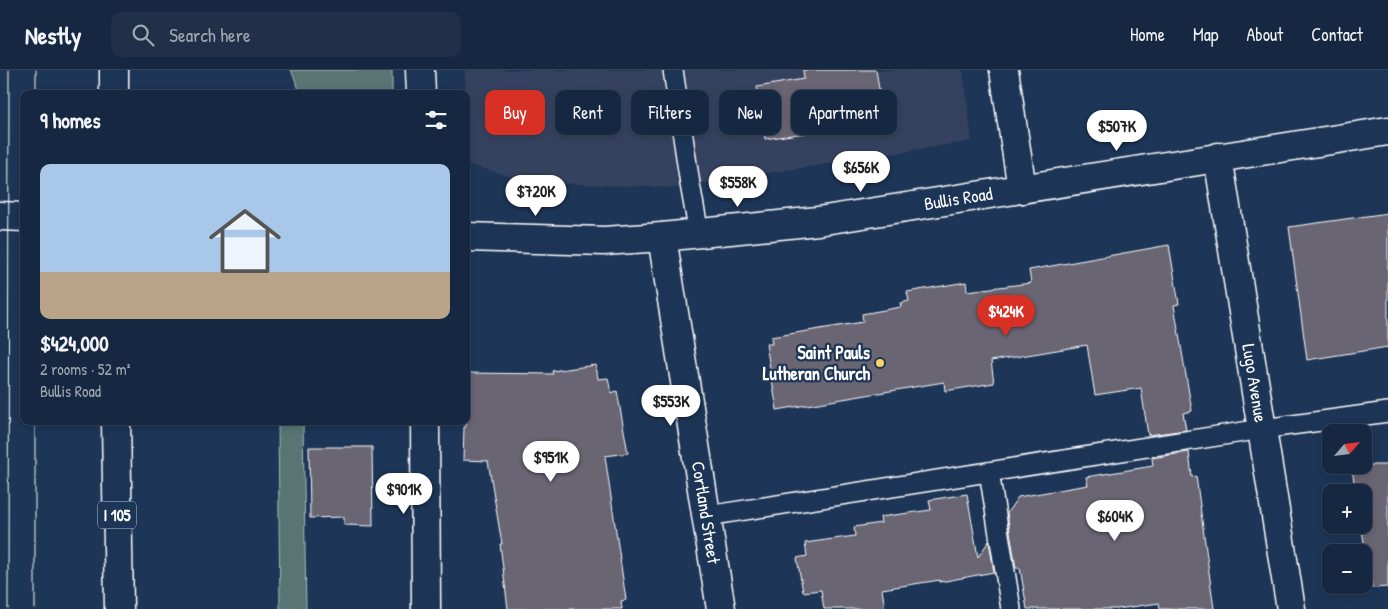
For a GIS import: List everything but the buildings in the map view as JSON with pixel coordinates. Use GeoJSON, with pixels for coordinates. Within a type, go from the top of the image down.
{"type":"FeatureCollection","features":[{"type":"Feature","properties":{"kind":"main road"},"geometry":{"type":"LineString","coordinates":[[114,70],[114,90]]}},
{"type":"Feature","properties":{"kind":"main road"},"geometry":{"type":"LineString","coordinates":[[420,70],[420,90]]}},
{"type":"Feature","properties":{"kind":"main road"},"geometry":{"type":"LineString","coordinates":[[1004,70],[1022,189]]}},
{"type":"Feature","properties":{"kind":"main road","name":"Bullis Road"},"geometry":{"type":"LineString","coordinates":[[470,237],[604,241],[818,222],[1388,131]]}},
{"type":"Feature","properties":{"kind":"main road","name":"Lugo Avenue"},"geometry":{"type":"LineString","coordinates":[[1218,157],[1291,609]]}},
{"type":"Feature","properties":{"kind":"main road"},"geometry":{"type":"LineString","coordinates":[[0,216],[20,217]]}},
{"type":"Feature","properties":{"kind":"main road","name":"Cortland Street"},"geometry":{"type":"LineString","coordinates":[[662,237],[721,609]]}},
{"type":"Feature","properties":{"kind":"main road","name":"I 105"},"geometry":{"type":"LineString","coordinates":[[116,425],[119,609]]}},
{"type":"Feature","properties":{"kind":"main road"},"geometry":{"type":"LineString","coordinates":[[425,425],[426,609]]}},
{"type":"Feature","properties":{"kind":"lane"},"geometry":{"type":"LineString","coordinates":[[673,70],[699,234]]}},
{"type":"Feature","properties":{"kind":"lane"},"geometry":{"type":"LineString","coordinates":[[706,516],[1262,429],[1388,412]]}},
{"type":"Feature","properties":{"kind":"lane"},"geometry":{"type":"LineString","coordinates":[[989,472],[1012,609]]}},
{"type":"Feature","properties":{"kind":"shaded area"},"geometry":{"type":"Polygon","coordinates":[[[465,70],[963,70],[972,141],[674,188],[533,182],[470,165],[470,90],[465,90],[465,70]]]}},
{"type":"Feature","properties":{"kind":"green space"},"geometry":{"type":"Polygon","coordinates":[[[291,70],[392,70],[392,90],[299,90],[291,70]]]}},
{"type":"Feature","properties":{"kind":"green space"},"geometry":{"type":"Polygon","coordinates":[[[278,425],[303,425],[306,609],[280,609],[278,425]]]}},
{"type":"Feature","properties":{"kind":"tram line"},"geometry":{"type":"LineString","coordinates":[[8,609],[9,70]]}},
{"type":"Feature","properties":{"kind":"tram line"},"geometry":{"type":"LineString","coordinates":[[36,70],[36,90]]}},
{"type":"Feature","properties":{"kind":"tram line"},"geometry":{"type":"LineString","coordinates":[[35,425],[35,609]]}},
{"type":"Feature","properties":{"kind":"place","name":"Saint Pauls Lutheran Church"},"geometry":{"type":"Point","coordinates":[880,363]}}]}
